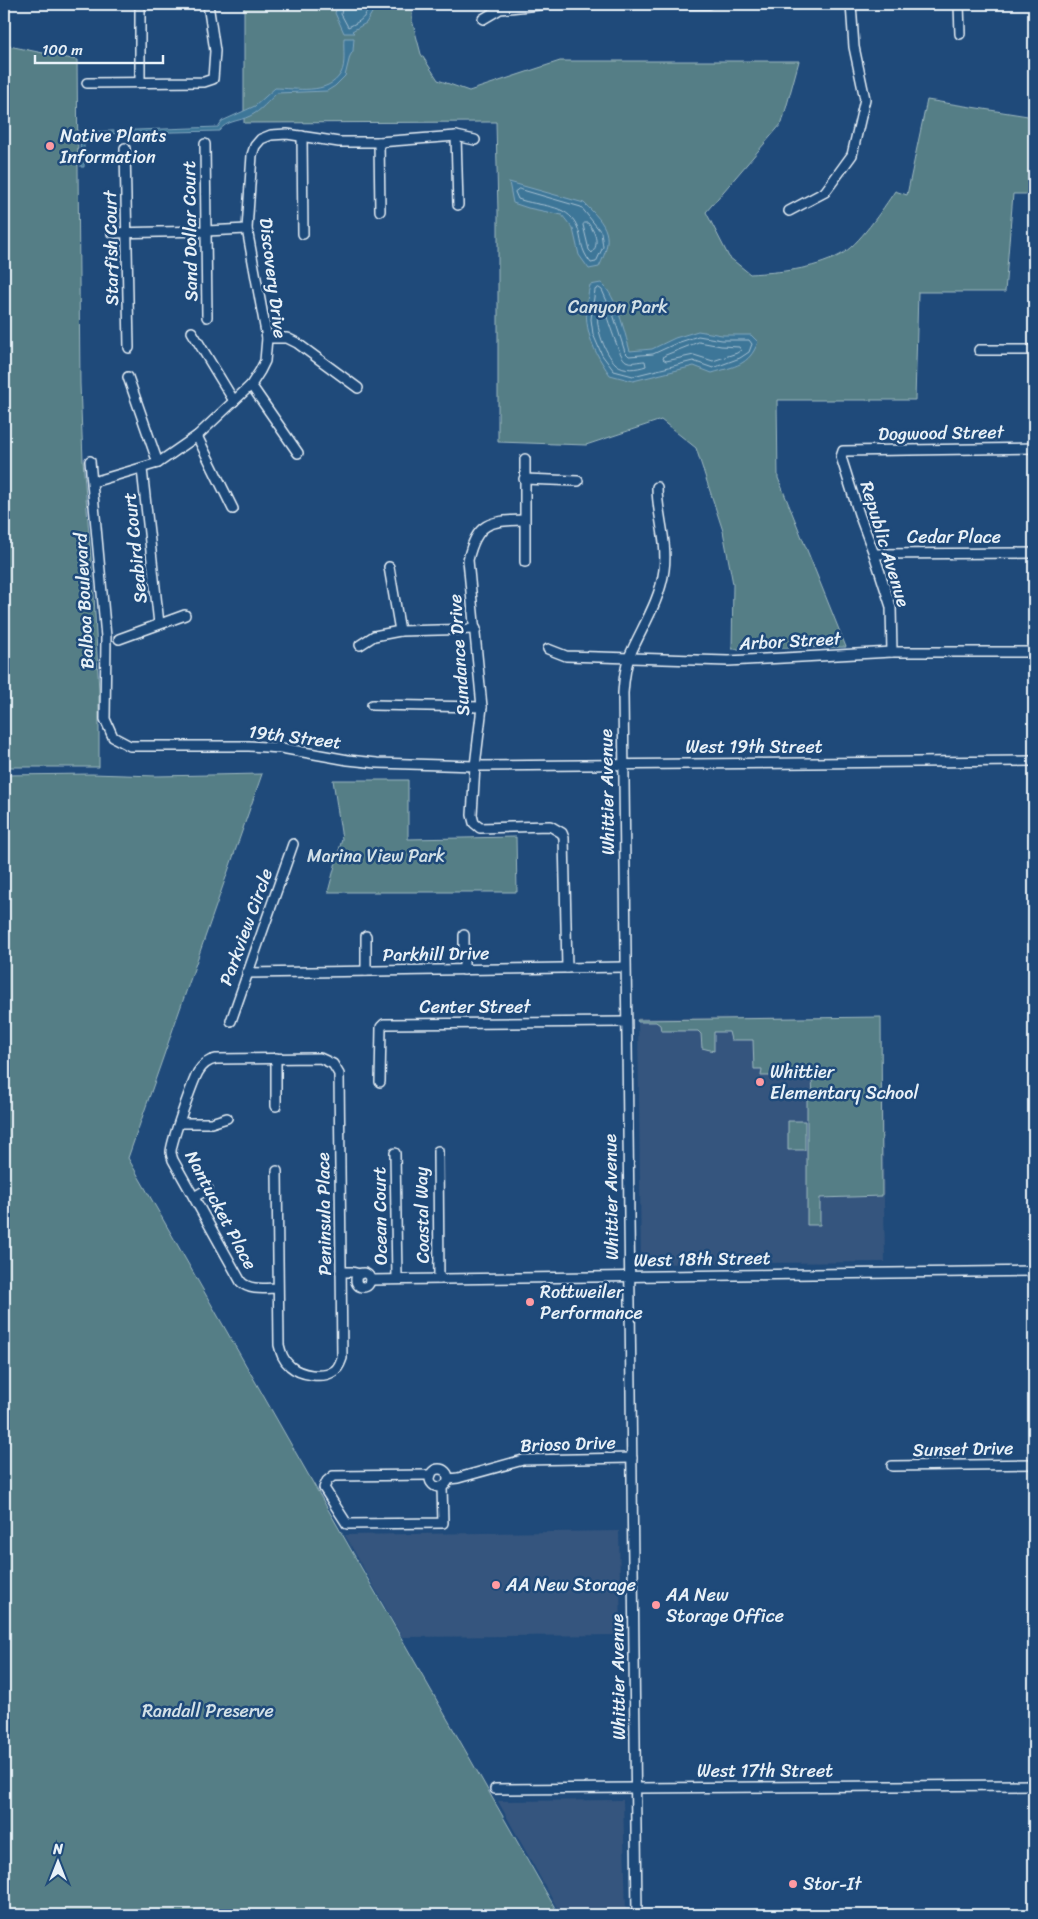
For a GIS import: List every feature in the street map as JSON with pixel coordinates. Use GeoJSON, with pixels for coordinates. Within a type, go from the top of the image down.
{"type":"FeatureCollection","features":[{"type":"Feature","properties":{"kind":"street"},"geometry":{"type":"LineString","coordinates":[[140,4],[140,82]]}},
{"type":"Feature","properties":{"kind":"street"},"geometry":{"type":"LineString","coordinates":[[87,83],[204,82],[213,79],[215,52],[208,4]]}},
{"type":"Feature","properties":{"kind":"street"},"geometry":{"type":"LineString","coordinates":[[483,18],[500,9],[549,4],[709,4]]}},
{"type":"Feature","properties":{"kind":"street"},"geometry":{"type":"LineString","coordinates":[[789,211],[825,192],[852,155],[865,99],[854,48],[851,4]]}},
{"type":"Feature","properties":{"kind":"street"},"geometry":{"type":"LineString","coordinates":[[960,4],[960,34]]}},
{"type":"Feature","properties":{"kind":"street","name":"Discovery Drive"},"geometry":{"type":"LineString","coordinates":[[93,482],[158,464],[197,436],[251,385],[265,361],[267,338],[247,229],[252,156],[255,146],[261,139],[271,135],[287,134],[339,142],[379,142],[456,136],[475,140]]}},
{"type":"Feature","properties":{"kind":"street"},"geometry":{"type":"LineString","coordinates":[[302,136],[303,234]]}},
{"type":"Feature","properties":{"kind":"street"},"geometry":{"type":"LineString","coordinates":[[456,136],[458,205]]}},
{"type":"Feature","properties":{"kind":"street"},"geometry":{"type":"LineString","coordinates":[[379,142],[380,211]]}},
{"type":"Feature","properties":{"kind":"street","name":"Sand Dollar Court"},"geometry":{"type":"LineString","coordinates":[[205,144],[207,317]]}},
{"type":"Feature","properties":{"kind":"street","name":"Starfish Court"},"geometry":{"type":"LineString","coordinates":[[125,148],[130,348]]}},
{"type":"Feature","properties":{"kind":"street"},"geometry":{"type":"LineString","coordinates":[[112,233],[247,229]]}},
{"type":"Feature","properties":{"kind":"street"},"geometry":{"type":"LineString","coordinates":[[192,332],[234,401]]}},
{"type":"Feature","properties":{"kind":"street"},"geometry":{"type":"LineString","coordinates":[[267,338],[287,338],[297,343],[358,388]]}},
{"type":"Feature","properties":{"kind":"street"},"geometry":{"type":"LineString","coordinates":[[979,350],[1034,350]]}},
{"type":"Feature","properties":{"kind":"street"},"geometry":{"type":"LineString","coordinates":[[128,377],[158,464]]}},
{"type":"Feature","properties":{"kind":"street"},"geometry":{"type":"LineString","coordinates":[[251,385],[298,453]]}},
{"type":"Feature","properties":{"kind":"street"},"geometry":{"type":"LineString","coordinates":[[197,436],[233,509]]}},
{"type":"Feature","properties":{"kind":"street","name":"Dogwood Street"},"geometry":{"type":"LineString","coordinates":[[848,450],[1034,448]]}},
{"type":"Feature","properties":{"kind":"street","name":"Republic Avenue"},"geometry":{"type":"LineString","coordinates":[[848,450],[843,451],[841,457],[891,607],[892,652]]}},
{"type":"Feature","properties":{"kind":"street"},"geometry":{"type":"LineString","coordinates":[[524,459],[525,562]]}},
{"type":"Feature","properties":{"kind":"street","name":"Balboa Boulevard"},"geometry":{"type":"LineString","coordinates":[[90,462],[106,637],[105,708],[108,727],[113,737]]}},
{"type":"Feature","properties":{"kind":"street","name":"Seabird Court"},"geometry":{"type":"LineString","coordinates":[[142,469],[160,624]]}},
{"type":"Feature","properties":{"kind":"street"},"geometry":{"type":"LineString","coordinates":[[524,479],[578,481]]}},
{"type":"Feature","properties":{"kind":"street","name":"Whittier Avenue"},"geometry":{"type":"LineString","coordinates":[[637,1915],[622,693],[624,675],[630,657],[656,599],[664,570],[665,551],[657,503],[657,487]]}},
{"type":"Feature","properties":{"kind":"street","name":"Sundance Drive"},"geometry":{"type":"LineString","coordinates":[[524,520],[496,521],[484,527],[472,543],[468,560],[482,706],[472,815],[474,823],[480,828],[550,826],[562,833],[564,838],[566,968]]}},
{"type":"Feature","properties":{"kind":"street","name":"Cedar Place"},"geometry":{"type":"LineString","coordinates":[[874,554],[1034,553]]}},
{"type":"Feature","properties":{"kind":"street"},"geometry":{"type":"LineString","coordinates":[[389,567],[400,631]]}},
{"type":"Feature","properties":{"kind":"street","name":"Seabird Court"},"geometry":{"type":"LineString","coordinates":[[119,638],[185,615]]}},
{"type":"Feature","properties":{"kind":"street"},"geometry":{"type":"LineString","coordinates":[[360,645],[374,636],[400,631],[476,629]]}},
{"type":"Feature","properties":{"kind":"street","name":"Arbor Street"},"geometry":{"type":"LineString","coordinates":[[548,649],[566,656],[728,661],[892,652],[1034,652]]}},
{"type":"Feature","properties":{"kind":"street"},"geometry":{"type":"LineString","coordinates":[[372,705],[482,706]]}},
{"type":"Feature","properties":{"kind":"street","name":"19th Street"},"geometry":{"type":"LineString","coordinates":[[113,737],[130,746],[249,746],[281,748],[348,760],[377,763],[475,766]]}},
{"type":"Feature","properties":{"kind":"street","name":"West 19th Street"},"geometry":{"type":"LineString","coordinates":[[475,766],[1034,761]]}},
{"type":"Feature","properties":{"kind":"street","name":"Parkview Circle"},"geometry":{"type":"LineString","coordinates":[[230,1021],[293,844]]}},
{"type":"Feature","properties":{"kind":"street"},"geometry":{"type":"LineString","coordinates":[[464,935],[464,970]]}},
{"type":"Feature","properties":{"kind":"street"},"geometry":{"type":"LineString","coordinates":[[366,936],[366,971]]}},
{"type":"Feature","properties":{"kind":"street","name":"Parkhill Drive"},"geometry":{"type":"LineString","coordinates":[[247,973],[625,967]]}},
{"type":"Feature","properties":{"kind":"street","name":"Center Street"},"geometry":{"type":"LineString","coordinates":[[380,1082],[381,1027],[384,1024],[626,1022]]}},
{"type":"Feature","properties":{"kind":"street"},"geometry":{"type":"LineString","coordinates":[[276,1058],[276,1106]]}},
{"type":"Feature","properties":{"kind":"street","name":"Nantucket Place"},"geometry":{"type":"LineString","coordinates":[[276,1058],[216,1059],[206,1063],[198,1072],[171,1153],[173,1160],[241,1282],[246,1287],[278,1288]]}},
{"type":"Feature","properties":{"kind":"street","name":"Peninsula Place"},"geometry":{"type":"LineString","coordinates":[[276,1058],[320,1058],[333,1064],[339,1074],[342,1358],[340,1365],[334,1371],[328,1374],[304,1374],[288,1365],[282,1356],[279,1345],[278,1288]]}},
{"type":"Feature","properties":{"kind":"street"},"geometry":{"type":"LineString","coordinates":[[180,1123],[211,1123],[227,1118]]}},
{"type":"Feature","properties":{"kind":"street","name":"Coastal Way"},"geometry":{"type":"LineString","coordinates":[[438,1151],[440,1279]]}},
{"type":"Feature","properties":{"kind":"street","name":"Ocean Court"},"geometry":{"type":"LineString","coordinates":[[395,1153],[397,1279]]}},
{"type":"Feature","properties":{"kind":"street"},"geometry":{"type":"LineString","coordinates":[[277,1171],[278,1288]]}},
{"type":"Feature","properties":{"kind":"street"},"geometry":{"type":"LineString","coordinates":[[194,1197],[208,1190]]}},
{"type":"Feature","properties":{"kind":"street","name":"West 18th Street"},"geometry":{"type":"LineString","coordinates":[[342,1288],[352,1288],[358,1285],[366,1286],[370,1280],[397,1279],[1034,1271]]}},
{"type":"Feature","properties":{"kind":"street"},"geometry":{"type":"LineString","coordinates":[[341,1272],[365,1274],[370,1280]]}},
{"type":"Feature","properties":{"kind":"street"},"geometry":{"type":"LineString","coordinates":[[358,1285],[356,1278],[360,1274]]}},
{"type":"Feature","properties":{"kind":"street","name":"Brioso Drive"},"geometry":{"type":"LineString","coordinates":[[442,1487],[443,1523],[347,1524],[324,1488],[327,1480],[333,1476],[431,1475],[436,1470],[442,1470],[447,1473],[448,1479],[458,1478],[522,1460],[632,1458]]}},
{"type":"Feature","properties":{"kind":"street","name":"Sunset Drive"},"geometry":{"type":"LineString","coordinates":[[892,1466],[1034,1464]]}},
{"type":"Feature","properties":{"kind":"street"},"geometry":{"type":"LineString","coordinates":[[431,1475],[432,1484],[436,1487],[442,1487],[447,1484],[448,1479]]}},
{"type":"Feature","properties":{"kind":"street","name":"West 17th Street"},"geometry":{"type":"LineString","coordinates":[[495,1789],[1034,1785]]}},
{"type":"Feature","properties":{"kind":"shaded area","name":"Whittier Elementary School"},"geometry":{"type":"Polygon","coordinates":[[[881,1017],[885,1262],[641,1264],[638,1018],[881,1017]]]}},
{"type":"Feature","properties":{"kind":"shaded area","name":"AA New Storage"},"geometry":{"type":"Polygon","coordinates":[[[619,1531],[621,1635],[402,1637],[345,1535],[619,1531]]]}},
{"type":"Feature","properties":{"kind":"shaded area"},"geometry":{"type":"Polygon","coordinates":[[[623,1800],[626,1915],[561,1915],[498,1801],[623,1800]]]}},
{"type":"Feature","properties":{"kind":"green space","name":"Canyon Park"},"geometry":{"type":"Polygon","coordinates":[[[244,4],[412,4],[412,20],[421,54],[438,80],[469,91],[560,61],[799,61],[782,123],[706,212],[729,257],[750,274],[807,267],[840,255],[862,236],[895,191],[907,195],[927,100],[1034,117],[1034,194],[1013,194],[1005,292],[918,292],[915,400],[777,400],[778,478],[846,647],[732,649],[733,584],[723,531],[696,448],[661,420],[586,445],[498,442],[496,122],[244,123],[244,4]]]}},
{"type":"Feature","properties":{"kind":"green space"},"geometry":{"type":"Polygon","coordinates":[[[4,45],[77,60],[80,384],[83,460],[94,595],[99,692],[99,767],[4,767],[4,45]]]}},
{"type":"Feature","properties":{"kind":"green space","name":"Randall Preserve"},"geometry":{"type":"Polygon","coordinates":[[[92,774],[156,776],[262,774],[128,1158],[559,1915],[4,1915],[4,775],[92,774]]]}},
{"type":"Feature","properties":{"kind":"green space","name":"Marina View Park"},"geometry":{"type":"Polygon","coordinates":[[[333,780],[408,780],[408,839],[516,837],[517,892],[328,892],[342,839],[333,780]]]}},
{"type":"Feature","properties":{"kind":"green space"},"geometry":{"type":"Polygon","coordinates":[[[881,1017],[882,1196],[820,1198],[820,1225],[807,1225],[807,1095],[813,1095],[811,1064],[811,1076],[761,1076],[762,1069],[754,1069],[753,1040],[731,1040],[729,1032],[714,1032],[714,1051],[702,1048],[701,1034],[698,1031],[661,1031],[660,1025],[656,1022],[638,1022],[637,1020],[881,1017]]]}},
{"type":"Feature","properties":{"kind":"green space"},"geometry":{"type":"Polygon","coordinates":[[[788,1121],[805,1121],[805,1150],[788,1150],[788,1121]]]}},
{"type":"Feature","properties":{"kind":"water"},"geometry":{"type":"Polygon","coordinates":[[[340,4],[371,4],[373,11],[366,23],[352,31],[354,33],[344,33],[335,13],[340,4]]]}},
{"type":"Feature","properties":{"kind":"water"},"geometry":{"type":"Polygon","coordinates":[[[344,38],[354,38],[353,51],[345,76],[327,91],[277,93],[254,114],[229,123],[219,131],[87,134],[84,139],[84,167],[81,167],[80,135],[83,132],[218,127],[222,121],[255,106],[275,88],[311,89],[328,85],[335,80],[343,69],[344,38]]]}},
{"type":"Feature","properties":{"kind":"water"},"geometry":{"type":"Polygon","coordinates":[[[509,182],[584,203],[599,218],[606,232],[606,247],[599,267],[589,269],[579,255],[573,229],[562,215],[513,203],[509,182]]]}},
{"type":"Feature","properties":{"kind":"water"},"geometry":{"type":"Polygon","coordinates":[[[601,283],[607,289],[616,305],[630,351],[652,349],[675,338],[698,331],[722,335],[751,335],[758,342],[746,361],[712,373],[694,366],[633,381],[610,375],[592,343],[587,322],[586,310],[590,285],[601,283]]]}},
{"type":"Feature","properties":{"kind":"place","name":"Native Plants Information"},"geometry":{"type":"Point","coordinates":[50,146]}},
{"type":"Feature","properties":{"kind":"place","name":"Whittier Elementary School"},"geometry":{"type":"Point","coordinates":[760,1082]}},
{"type":"Feature","properties":{"kind":"place","name":"Rottweiler Performance"},"geometry":{"type":"Point","coordinates":[530,1302]}},
{"type":"Feature","properties":{"kind":"place","name":"AA New Storage"},"geometry":{"type":"Point","coordinates":[496,1585]}},
{"type":"Feature","properties":{"kind":"place","name":"AA New Storage Office"},"geometry":{"type":"Point","coordinates":[656,1605]}},
{"type":"Feature","properties":{"kind":"place","name":"Stor-It"},"geometry":{"type":"Point","coordinates":[793,1884]}}]}
